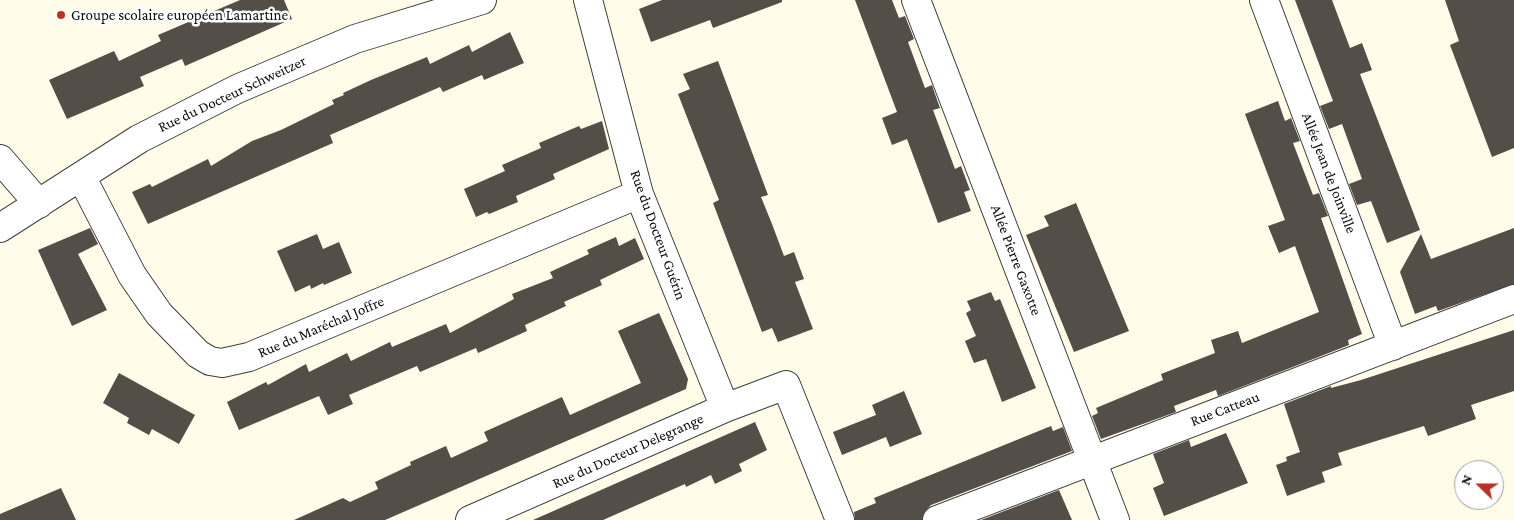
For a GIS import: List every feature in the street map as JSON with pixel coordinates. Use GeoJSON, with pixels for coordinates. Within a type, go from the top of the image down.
{"type":"FeatureCollection","features":[{"type":"Feature","properties":{"kind":"street","name":"Rue du Docteur Schweitzer"},"geometry":{"type":"LineString","coordinates":[[0,228],[82,178],[139,139],[272,73],[355,39],[482,0]]}},
{"type":"Feature","properties":{"kind":"street","name":"Rue du Docteur Guérin"},"geometry":{"type":"LineString","coordinates":[[588,0],[639,194],[725,408]]}},
{"type":"Feature","properties":{"kind":"street","name":"Allée Pierre Gaxotte"},"geometry":{"type":"LineString","coordinates":[[916,0],[1115,520]]}},
{"type":"Feature","properties":{"kind":"street","name":"Allée Jean de Joinville"},"geometry":{"type":"LineString","coordinates":[[1264,0],[1393,346]]}},
{"type":"Feature","properties":{"kind":"street"},"geometry":{"type":"LineString","coordinates":[[0,159],[39,204]]}},
{"type":"Feature","properties":{"kind":"street","name":"Rue du Maréchal Joffre"},"geometry":{"type":"LineString","coordinates":[[82,178],[132,275],[159,314],[198,354],[210,361],[222,363],[249,357],[639,194]]}},
{"type":"Feature","properties":{"kind":"street","name":"Rue Catteau"},"geometry":{"type":"LineString","coordinates":[[937,520],[1092,459],[1514,299]]}},
{"type":"Feature","properties":{"kind":"street","name":"Rue du Docteur Delegrange"},"geometry":{"type":"LineString","coordinates":[[470,520],[725,408],[786,385],[840,520]]}},
{"type":"Feature","properties":{"kind":"building"},"geometry":{"type":"Polygon","coordinates":[[[240,0],[284,0],[292,19],[185,66],[182,59],[140,77],[144,86],[67,119],[49,80],[114,51],[119,61],[161,41],[158,35],[240,0]]]}},
{"type":"Feature","properties":{"kind":"building"},"geometry":{"type":"Polygon","coordinates":[[[662,0],[782,0],[782,2],[713,28],[710,20],[651,42],[639,9],[662,0]]]}},
{"type":"Feature","properties":{"kind":"building"},"geometry":{"type":"Polygon","coordinates":[[[855,0],[892,0],[899,18],[905,16],[914,39],[908,42],[925,88],[932,85],[940,108],[933,110],[955,169],[961,166],[970,190],[964,192],[971,211],[938,223],[907,139],[892,145],[882,118],[897,112],[855,0]]]}},
{"type":"Feature","properties":{"kind":"building"},"geometry":{"type":"Polygon","coordinates":[[[1295,0],[1332,0],[1350,48],[1362,43],[1372,70],[1360,74],[1420,230],[1387,243],[1371,201],[1357,205],[1349,184],[1362,179],[1342,124],[1329,129],[1320,106],[1333,101],[1295,0]]]}},
{"type":"Feature","properties":{"kind":"building"},"geometry":{"type":"Polygon","coordinates":[[[1445,0],[1514,0],[1514,148],[1492,157],[1450,45],[1459,41],[1445,0]]]}},
{"type":"Feature","properties":{"kind":"building"},"geometry":{"type":"Polygon","coordinates":[[[510,32],[524,63],[484,80],[482,75],[443,92],[440,87],[330,135],[333,143],[148,224],[132,192],[150,184],[152,187],[208,159],[211,166],[252,141],[281,130],[334,104],[332,100],[371,80],[427,57],[430,64],[469,45],[472,52],[510,32]]]}},
{"type":"Feature","properties":{"kind":"building"},"geometry":{"type":"Polygon","coordinates":[[[718,61],[768,195],[761,197],[784,256],[794,252],[804,279],[795,282],[813,329],[778,342],[772,328],[762,332],[713,203],[719,200],[678,94],[690,89],[683,74],[718,61]]]}},
{"type":"Feature","properties":{"kind":"building"},"geometry":{"type":"Polygon","coordinates":[[[1278,101],[1285,121],[1291,118],[1300,141],[1293,143],[1313,195],[1319,193],[1328,216],[1321,218],[1362,334],[1348,340],[1349,345],[1218,396],[1216,390],[1174,406],[1176,412],[1101,439],[1092,416],[1098,413],[1096,408],[1163,380],[1161,374],[1215,353],[1211,340],[1238,331],[1242,343],[1319,312],[1295,246],[1279,253],[1268,226],[1285,220],[1245,114],[1278,101]]]}},
{"type":"Feature","properties":{"kind":"building"},"geometry":{"type":"Polygon","coordinates":[[[602,121],[609,149],[553,174],[555,179],[516,196],[518,202],[489,214],[487,212],[476,217],[464,189],[505,171],[502,165],[541,148],[539,143],[579,126],[581,129],[602,121]]]}},
{"type":"Feature","properties":{"kind":"building"},"geometry":{"type":"Polygon","coordinates":[[[1076,203],[1129,331],[1074,352],[1026,235],[1049,226],[1044,216],[1076,203]]]}},
{"type":"Feature","properties":{"kind":"building"},"geometry":{"type":"Polygon","coordinates":[[[90,228],[98,244],[78,254],[107,310],[72,326],[38,250],[90,228]]]}},
{"type":"Feature","properties":{"kind":"building"},"geometry":{"type":"Polygon","coordinates":[[[1514,228],[1514,284],[1438,311],[1436,306],[1415,314],[1400,272],[1421,234],[1431,259],[1514,228]]]}},
{"type":"Feature","properties":{"kind":"building"},"geometry":{"type":"Polygon","coordinates":[[[317,234],[323,249],[339,242],[352,273],[324,285],[323,283],[311,289],[310,285],[295,292],[277,251],[317,234]]]}},
{"type":"Feature","properties":{"kind":"building"},"geometry":{"type":"Polygon","coordinates":[[[616,237],[619,246],[635,238],[644,259],[600,280],[602,285],[564,302],[566,306],[525,325],[527,331],[478,353],[476,348],[420,372],[417,366],[349,395],[353,404],[328,415],[319,396],[239,430],[227,402],[266,382],[268,385],[306,364],[309,372],[347,353],[351,361],[390,342],[392,347],[446,324],[450,333],[514,299],[512,294],[553,278],[550,272],[589,254],[587,250],[616,237]]]}},
{"type":"Feature","properties":{"kind":"building"},"geometry":{"type":"Polygon","coordinates":[[[991,292],[995,301],[1000,299],[1036,388],[1002,402],[986,359],[974,363],[965,341],[976,336],[966,313],[971,310],[967,301],[991,292]]]}},
{"type":"Feature","properties":{"kind":"building"},"geometry":{"type":"Polygon","coordinates":[[[659,313],[688,379],[686,389],[385,520],[294,520],[343,498],[350,502],[378,489],[375,482],[411,465],[410,462],[446,446],[451,458],[488,441],[484,432],[562,397],[570,415],[641,383],[618,331],[659,313]]]}},
{"type":"Feature","properties":{"kind":"building"},"geometry":{"type":"Polygon","coordinates":[[[1514,330],[1514,391],[1471,405],[1476,419],[1428,436],[1424,426],[1338,453],[1342,465],[1322,472],[1325,482],[1287,496],[1276,465],[1287,461],[1286,457],[1300,452],[1284,404],[1331,386],[1331,388],[1361,380],[1514,330]]]}},
{"type":"Feature","properties":{"kind":"building"},"geometry":{"type":"Polygon","coordinates":[[[119,373],[195,415],[179,444],[152,429],[149,435],[127,423],[129,418],[103,403],[119,373]]]}},
{"type":"Feature","properties":{"kind":"building"},"geometry":{"type":"Polygon","coordinates":[[[904,391],[922,434],[890,447],[886,437],[842,455],[833,432],[876,415],[872,405],[904,391]]]}},
{"type":"Feature","properties":{"kind":"building"},"geometry":{"type":"Polygon","coordinates":[[[755,422],[767,450],[739,464],[742,471],[715,484],[711,475],[686,487],[685,484],[603,520],[533,520],[755,422]]]}},
{"type":"Feature","properties":{"kind":"building"},"geometry":{"type":"Polygon","coordinates":[[[1051,426],[1053,431],[1063,427],[1072,451],[931,505],[925,511],[922,520],[855,520],[854,512],[876,503],[874,498],[1051,426]]]}},
{"type":"Feature","properties":{"kind":"building"},"geometry":{"type":"Polygon","coordinates":[[[1226,433],[1248,483],[1164,516],[1153,488],[1164,483],[1153,454],[1189,440],[1191,447],[1226,433]]]}},
{"type":"Feature","properties":{"kind":"building"},"geometry":{"type":"Polygon","coordinates":[[[61,488],[76,520],[0,520],[0,514],[61,488]]]}},
{"type":"Feature","properties":{"kind":"building"},"geometry":{"type":"Polygon","coordinates":[[[1059,490],[1072,520],[981,520],[1059,490]]]}},
{"type":"Feature","properties":{"kind":"place","name":"Groupe scolaire européen Lamartine"},"geometry":{"type":"Point","coordinates":[61,15]}}]}
